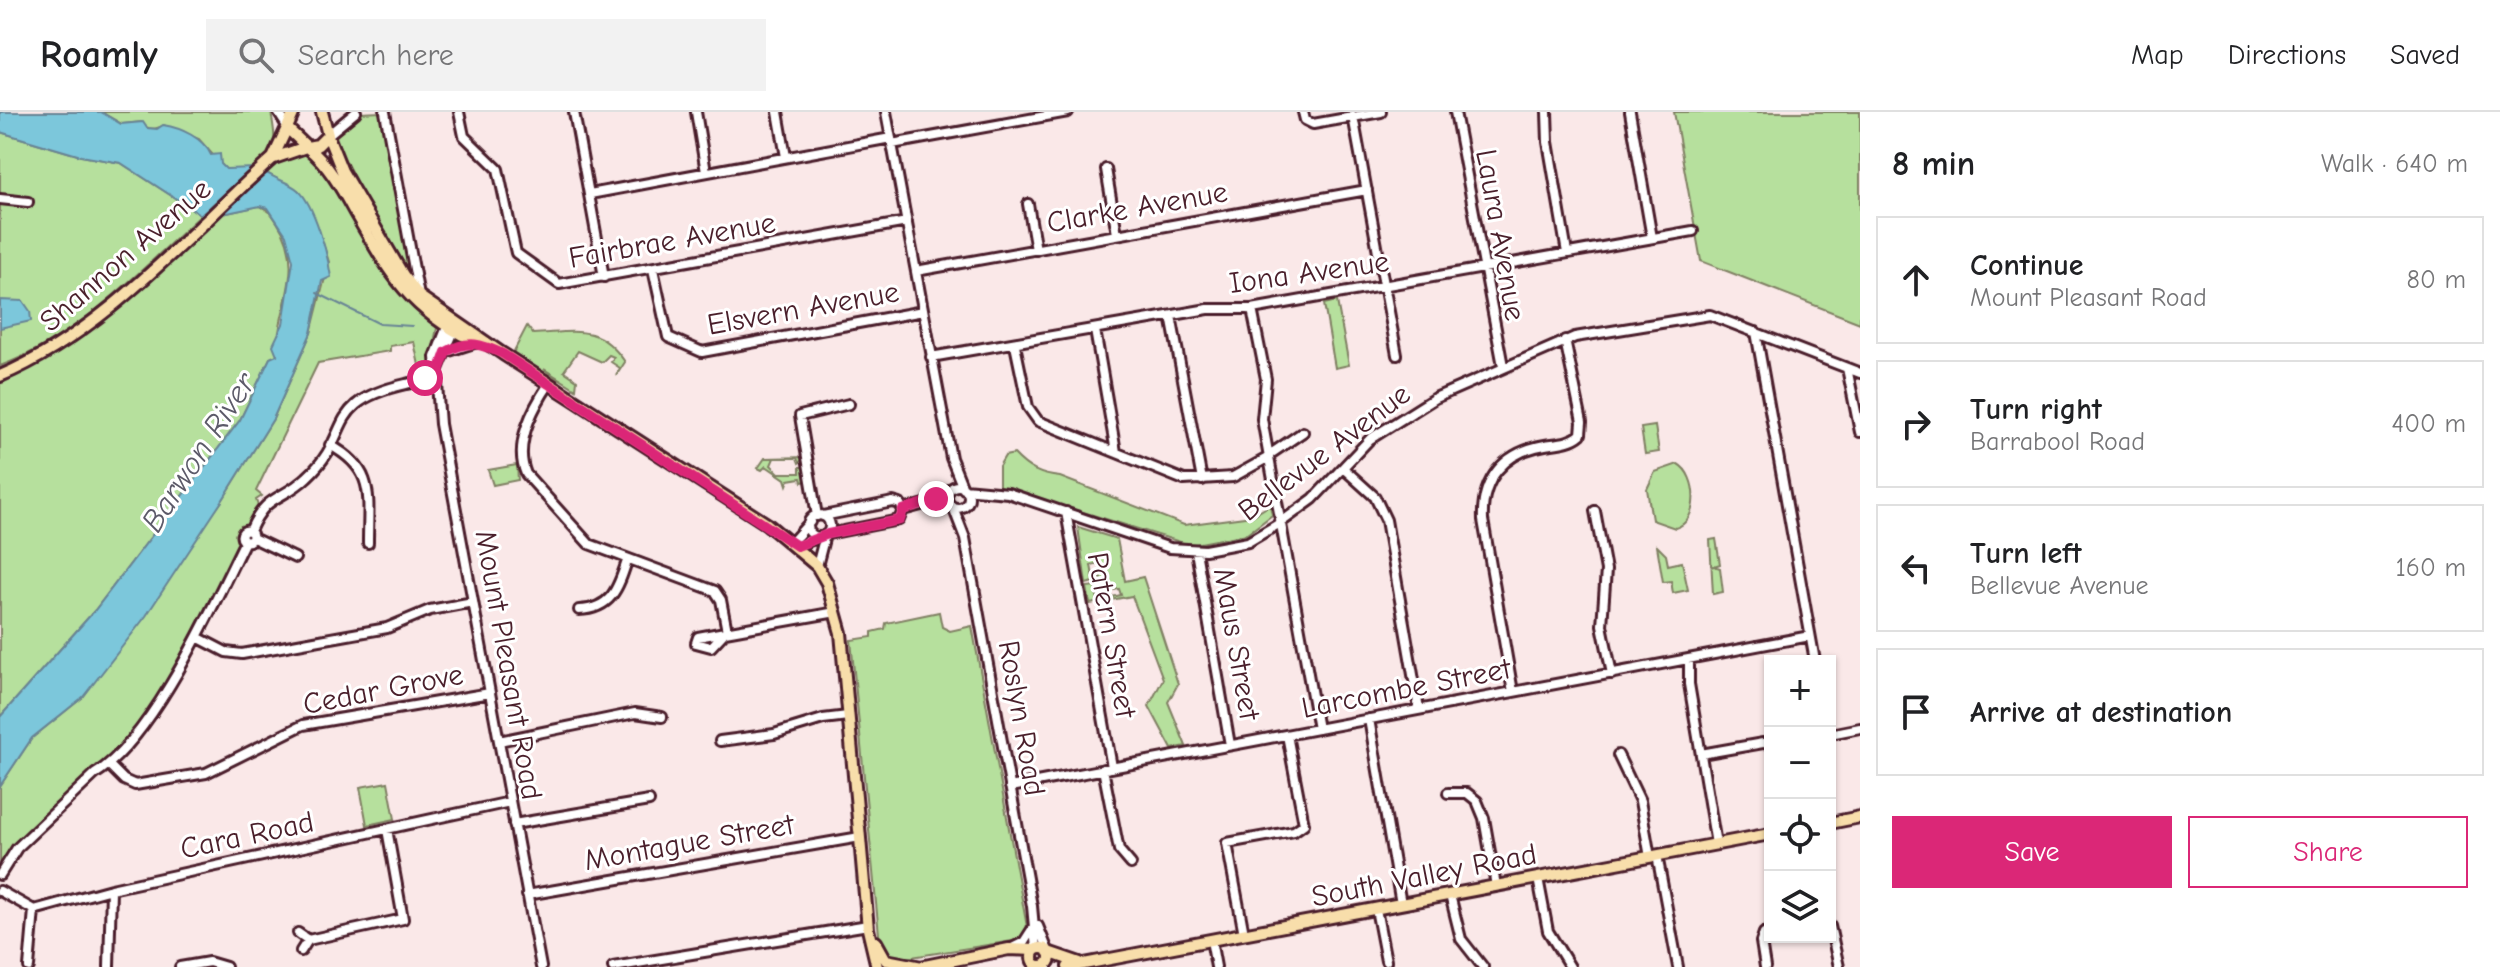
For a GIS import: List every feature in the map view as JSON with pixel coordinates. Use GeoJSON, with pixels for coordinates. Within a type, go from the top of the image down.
{"type":"FeatureCollection","features":[{"type":"Feature","properties":{"kind":"main road","name":"Shannon Avenue"},"geometry":{"type":"LineString","coordinates":[[0,376],[45,355],[75,335],[170,252],[273,158],[294,112]]}},
{"type":"Feature","properties":{"kind":"main road"},"geometry":{"type":"LineString","coordinates":[[322,112],[342,171],[410,276],[419,296],[452,326],[503,354]]}},
{"type":"Feature","properties":{"kind":"main road"},"geometry":{"type":"LineString","coordinates":[[287,127],[334,177],[395,280],[418,307],[503,354],[794,544],[817,566],[836,612],[848,719],[850,771],[860,834],[868,927],[867,967]]}},
{"type":"Feature","properties":{"kind":"main road","name":"Shannon Avenue"},"geometry":{"type":"LineString","coordinates":[[273,158],[318,145],[328,135]]}},
{"type":"Feature","properties":{"kind":"main road"},"geometry":{"type":"LineString","coordinates":[[1836,822],[1860,817]]}},
{"type":"Feature","properties":{"kind":"main road","name":"South Valley Road"},"geometry":{"type":"LineString","coordinates":[[993,954],[1020,956],[1042,965],[1082,965],[1764,835]]}},
{"type":"Feature","properties":{"kind":"main road"},"geometry":{"type":"LineString","coordinates":[[864,882],[880,955],[892,963],[921,967],[963,963],[1007,949]]}},
{"type":"Feature","properties":{"kind":"main road"},"geometry":{"type":"LineString","coordinates":[[868,927],[877,967]]}},
{"type":"Feature","properties":{"kind":"main road","name":"South Valley Road"},"geometry":{"type":"LineString","coordinates":[[1007,949],[1042,951],[1082,965]]}},
{"type":"Feature","properties":{"kind":"main road"},"geometry":{"type":"LineString","coordinates":[[1042,951],[1032,957],[1042,965]]}},
{"type":"Feature","properties":{"kind":"main road"},"geometry":{"type":"LineString","coordinates":[[1042,951],[1042,965]]}},
{"type":"Feature","properties":{"kind":"street"},"geometry":{"type":"LineString","coordinates":[[278,112],[287,127]]}},
{"type":"Feature","properties":{"kind":"street"},"geometry":{"type":"LineString","coordinates":[[328,135],[356,112]]}},
{"type":"Feature","properties":{"kind":"street"},"geometry":{"type":"LineString","coordinates":[[385,112],[410,276]]}},
{"type":"Feature","properties":{"kind":"street","name":"Fairbrae Avenue"},"geometry":{"type":"LineString","coordinates":[[459,112],[464,136],[498,169],[516,253],[559,284],[907,222]]}},
{"type":"Feature","properties":{"kind":"street"},"geometry":{"type":"LineString","coordinates":[[574,112],[604,277]]}},
{"type":"Feature","properties":{"kind":"street"},"geometry":{"type":"LineString","coordinates":[[696,112],[706,172]]}},
{"type":"Feature","properties":{"kind":"street"},"geometry":{"type":"LineString","coordinates":[[778,112],[786,157]]}},
{"type":"Feature","properties":{"kind":"street","name":"Roslyn Road"},"geometry":{"type":"LineString","coordinates":[[886,112],[951,458],[968,496],[965,538],[1042,951]]}},
{"type":"Feature","properties":{"kind":"street"},"geometry":{"type":"LineString","coordinates":[[590,194],[786,157],[1068,112]]}},
{"type":"Feature","properties":{"kind":"street"},"geometry":{"type":"LineString","coordinates":[[1303,112],[1308,123],[1381,112]]}},
{"type":"Feature","properties":{"kind":"street","name":"Laura Avenue"},"geometry":{"type":"LineString","coordinates":[[1455,112],[1482,268],[1503,366]]}},
{"type":"Feature","properties":{"kind":"street"},"geometry":{"type":"LineString","coordinates":[[1547,112],[1548,142],[1567,253]]}},
{"type":"Feature","properties":{"kind":"street"},"geometry":{"type":"LineString","coordinates":[[1630,112],[1652,238]]}},
{"type":"Feature","properties":{"kind":"street"},"geometry":{"type":"LineString","coordinates":[[1353,116],[1397,355]]}},
{"type":"Feature","properties":{"kind":"street"},"geometry":{"type":"LineString","coordinates":[[1106,169],[1117,234]]}},
{"type":"Feature","properties":{"kind":"street","name":"Clarke Avenue"},"geometry":{"type":"LineString","coordinates":[[916,271],[1367,190]]}},
{"type":"Feature","properties":{"kind":"street"},"geometry":{"type":"LineString","coordinates":[[0,199],[28,202]]}},
{"type":"Feature","properties":{"kind":"street"},"geometry":{"type":"LineString","coordinates":[[1028,204],[1036,250]]}},
{"type":"Feature","properties":{"kind":"street","name":"Iona Avenue"},"geometry":{"type":"LineString","coordinates":[[931,357],[1015,345],[1208,309],[1252,309],[1693,231]]}},
{"type":"Feature","properties":{"kind":"street","name":"Elsvern Avenue"},"geometry":{"type":"LineString","coordinates":[[653,269],[668,337],[702,352],[923,311]]}},
{"type":"Feature","properties":{"kind":"street"},"geometry":{"type":"LineString","coordinates":[[1252,309],[1266,381],[1262,417],[1318,729]]}},
{"type":"Feature","properties":{"kind":"street","name":"Bellevue Avenue"},"geometry":{"type":"LineString","coordinates":[[964,488],[993,492],[1066,512],[1170,548],[1196,551],[1248,542],[1313,499],[1378,433],[1435,398],[1565,340],[1698,314],[1710,315],[1860,375]]}},
{"type":"Feature","properties":{"kind":"street"},"geometry":{"type":"LineString","coordinates":[[1171,316],[1202,480]]}},
{"type":"Feature","properties":{"kind":"street","name":"Mount Pleasant Road"},"geometry":{"type":"LineString","coordinates":[[437,378],[452,326]]}},
{"type":"Feature","properties":{"kind":"street","name":"Mount Pleasant Road"},"geometry":{"type":"LineString","coordinates":[[452,326],[435,357],[440,424],[541,967]]}},
{"type":"Feature","properties":{"kind":"street"},"geometry":{"type":"LineString","coordinates":[[1095,330],[1116,452]]}},
{"type":"Feature","properties":{"kind":"street"},"geometry":{"type":"LineString","coordinates":[[1756,332],[1814,655]]}},
{"type":"Feature","properties":{"kind":"street"},"geometry":{"type":"LineString","coordinates":[[1762,359],[1762,349],[1769,337]]}},
{"type":"Feature","properties":{"kind":"street"},"geometry":{"type":"LineString","coordinates":[[1513,692],[1483,520],[1484,498],[1495,471],[1517,452],[1572,440],[1581,434],[1582,422],[1565,340]]}},
{"type":"Feature","properties":{"kind":"street"},"geometry":{"type":"LineString","coordinates":[[446,352],[462,344],[478,342]]}},
{"type":"Feature","properties":{"kind":"street"},"geometry":{"type":"LineString","coordinates":[[1015,345],[1033,417],[1184,480],[1233,477],[1303,432]]}},
{"type":"Feature","properties":{"kind":"street"},"geometry":{"type":"LineString","coordinates":[[1847,368],[1860,432]]}},
{"type":"Feature","properties":{"kind":"street"},"geometry":{"type":"LineString","coordinates":[[1853,394],[1854,384],[1860,375]]}},
{"type":"Feature","properties":{"kind":"street"},"geometry":{"type":"LineString","coordinates":[[0,875],[17,848],[95,774],[110,766],[159,701],[197,637],[249,537],[259,509],[307,478],[330,445],[340,422],[357,402],[386,388],[437,378]]}},
{"type":"Feature","properties":{"kind":"street"},"geometry":{"type":"LineString","coordinates":[[549,384],[529,416],[524,468],[583,539],[627,561],[715,591],[721,600],[726,631],[836,612]]}},
{"type":"Feature","properties":{"kind":"street"},"geometry":{"type":"LineString","coordinates":[[824,535],[811,533],[817,518],[800,416],[849,404]]}},
{"type":"Feature","properties":{"kind":"street"},"geometry":{"type":"LineString","coordinates":[[330,445],[351,457],[361,469],[368,487],[368,543]]}},
{"type":"Feature","properties":{"kind":"street","name":"Roslyn Road"},"geometry":{"type":"LineString","coordinates":[[951,458],[947,500],[965,538]]}},
{"type":"Feature","properties":{"kind":"street"},"geometry":{"type":"LineString","coordinates":[[1343,468],[1375,497],[1386,520],[1419,709]]}},
{"type":"Feature","properties":{"kind":"street"},"geometry":{"type":"LineString","coordinates":[[903,510],[925,504],[950,490],[964,488]]}},
{"type":"Feature","properties":{"kind":"street"},"geometry":{"type":"LineString","coordinates":[[925,504],[952,507],[993,492]]}},
{"type":"Feature","properties":{"kind":"street"},"geometry":{"type":"LineString","coordinates":[[794,544],[817,518],[893,502],[903,510]]}},
{"type":"Feature","properties":{"kind":"street"},"geometry":{"type":"LineString","coordinates":[[794,544],[899,520],[903,510]]}},
{"type":"Feature","properties":{"kind":"street"},"geometry":{"type":"LineString","coordinates":[[1595,511],[1606,570],[1602,625],[1612,674]]}},
{"type":"Feature","properties":{"kind":"street","name":"Patern Street"},"geometry":{"type":"LineString","coordinates":[[1066,512],[1119,850],[1131,864]]}},
{"type":"Feature","properties":{"kind":"street"},"geometry":{"type":"LineString","coordinates":[[817,518],[829,523],[817,566]]}},
{"type":"Feature","properties":{"kind":"street"},"geometry":{"type":"LineString","coordinates":[[249,537],[295,558]]}},
{"type":"Feature","properties":{"kind":"street","name":"Maus Street"},"geometry":{"type":"LineString","coordinates":[[1196,551],[1230,745]]}},
{"type":"Feature","properties":{"kind":"street"},"geometry":{"type":"LineString","coordinates":[[579,610],[610,601],[627,561]]}},
{"type":"Feature","properties":{"kind":"street"},"geometry":{"type":"LineString","coordinates":[[197,637],[226,652],[242,654],[387,628],[430,610],[473,602]]}},
{"type":"Feature","properties":{"kind":"street","name":"Larcombe Street"},"geometry":{"type":"LineString","coordinates":[[1010,787],[1810,636]]}},
{"type":"Feature","properties":{"kind":"street"},"geometry":{"type":"LineString","coordinates":[[1684,660],[1716,844]]}},
{"type":"Feature","properties":{"kind":"street","name":"Cedar Grove"},"geometry":{"type":"LineString","coordinates":[[110,766],[135,785],[206,773],[309,724],[490,693]]}},
{"type":"Feature","properties":{"kind":"street"},"geometry":{"type":"LineString","coordinates":[[499,741],[635,713],[662,717]]}},
{"type":"Feature","properties":{"kind":"street"},"geometry":{"type":"LineString","coordinates":[[720,741],[774,734],[823,719],[848,719]]}},
{"type":"Feature","properties":{"kind":"street"},"geometry":{"type":"LineString","coordinates":[[1369,719],[1401,904]]}},
{"type":"Feature","properties":{"kind":"street"},"geometry":{"type":"LineString","coordinates":[[1836,733],[1860,728]]}},
{"type":"Feature","properties":{"kind":"street"},"geometry":{"type":"LineString","coordinates":[[1244,934],[1227,843],[1294,831],[1304,824],[1287,735]]}},
{"type":"Feature","properties":{"kind":"street"},"geometry":{"type":"LineString","coordinates":[[1701,754],[1763,743]]}},
{"type":"Feature","properties":{"kind":"street"},"geometry":{"type":"LineString","coordinates":[[1618,755],[1640,801],[1678,967]]}},
{"type":"Feature","properties":{"kind":"street"},"geometry":{"type":"LineString","coordinates":[[1448,793],[1469,794],[1478,803],[1496,886]]}},
{"type":"Feature","properties":{"kind":"street"},"geometry":{"type":"LineString","coordinates":[[514,824],[649,801]]}},
{"type":"Feature","properties":{"kind":"street","name":"Cara Road"},"geometry":{"type":"LineString","coordinates":[[34,910],[111,889],[510,802]]}},
{"type":"Feature","properties":{"kind":"street"},"geometry":{"type":"LineString","coordinates":[[301,951],[308,940],[403,919],[387,829]]}},
{"type":"Feature","properties":{"kind":"street","name":"Montague Street"},"geometry":{"type":"LineString","coordinates":[[527,895],[860,834]]}},
{"type":"Feature","properties":{"kind":"street"},"geometry":{"type":"LineString","coordinates":[[1538,878],[1548,931],[1570,967]]}},
{"type":"Feature","properties":{"kind":"street"},"geometry":{"type":"LineString","coordinates":[[109,967],[111,889]]}},
{"type":"Feature","properties":{"kind":"street"},"geometry":{"type":"LineString","coordinates":[[0,891],[34,910],[29,967]]}},
{"type":"Feature","properties":{"kind":"street"},"geometry":{"type":"LineString","coordinates":[[1450,895],[1457,930],[1483,967]]}},
{"type":"Feature","properties":{"kind":"street","name":"Roslyn Road"},"geometry":{"type":"LineString","coordinates":[[1032,906],[1042,951]]}},
{"type":"Feature","properties":{"kind":"street"},"geometry":{"type":"LineString","coordinates":[[1376,909],[1386,961]]}},
{"type":"Feature","properties":{"kind":"street"},"geometry":{"type":"LineString","coordinates":[[1007,949],[1026,940],[1034,922]]}},
{"type":"Feature","properties":{"kind":"street"},"geometry":{"type":"LineString","coordinates":[[613,967],[868,927]]}},
{"type":"Feature","properties":{"kind":"street"},"geometry":{"type":"LineString","coordinates":[[298,933],[308,940]]}},
{"type":"Feature","properties":{"kind":"street"},"geometry":{"type":"LineString","coordinates":[[1764,933],[1761,942],[1765,967]]}},
{"type":"Feature","properties":{"kind":"street"},"geometry":{"type":"LineString","coordinates":[[1211,940],[1216,967]]}},
{"type":"Feature","properties":{"kind":"street"},"geometry":{"type":"LineString","coordinates":[[1834,943],[1839,967]]}},
{"type":"Feature","properties":{"kind":"street"},"geometry":{"type":"LineString","coordinates":[[180,967],[209,962],[226,967]]}},
{"type":"Feature","properties":{"kind":"green space"},"geometry":{"type":"Polygon","coordinates":[[[101,112],[271,112],[273,148],[265,161],[256,166],[243,171],[226,170],[199,139],[164,125],[151,129],[141,122],[122,124],[101,112]]]}},
{"type":"Feature","properties":{"kind":"green space"},"geometry":{"type":"Polygon","coordinates":[[[381,112],[412,276],[362,196],[334,137],[360,113],[381,112]]]}},
{"type":"Feature","properties":{"kind":"green space"},"geometry":{"type":"Polygon","coordinates":[[[1674,112],[1860,112],[1860,323],[1701,261],[1674,112]]]}},
{"type":"Feature","properties":{"kind":"green space"},"geometry":{"type":"Polygon","coordinates":[[[0,132],[81,156],[121,163],[201,215],[131,280],[82,320],[56,338],[0,366],[0,132]]]}},
{"type":"Feature","properties":{"kind":"green space"},"geometry":{"type":"Polygon","coordinates":[[[306,147],[318,156],[389,278],[410,304],[437,328],[427,376],[420,370],[414,342],[390,346],[390,351],[318,363],[256,491],[262,496],[256,500],[259,509],[250,531],[253,538],[159,701],[103,769],[27,839],[0,875],[0,786],[32,738],[83,697],[222,501],[273,419],[311,333],[329,262],[319,231],[299,191],[265,172],[273,158],[306,147]]]}},
{"type":"Feature","properties":{"kind":"green space"},"geometry":{"type":"Polygon","coordinates":[[[259,206],[270,212],[277,222],[290,256],[277,355],[270,358],[240,420],[95,610],[0,717],[0,380],[50,357],[94,326],[179,257],[174,248],[218,215],[259,206]]]}},
{"type":"Feature","properties":{"kind":"green space"},"geometry":{"type":"Polygon","coordinates":[[[1337,301],[1349,365],[1335,368],[1324,304],[1337,301]]]}},
{"type":"Feature","properties":{"kind":"green space"},"geometry":{"type":"Polygon","coordinates":[[[527,326],[533,334],[574,332],[595,335],[625,362],[616,376],[620,368],[611,362],[614,357],[609,355],[602,362],[578,351],[564,371],[577,380],[576,389],[544,369],[574,393],[513,353],[527,326]]]}},
{"type":"Feature","properties":{"kind":"green space"},"geometry":{"type":"Polygon","coordinates":[[[1655,426],[1659,452],[1645,454],[1641,428],[1655,426]]]}},
{"type":"Feature","properties":{"kind":"green space"},"geometry":{"type":"Polygon","coordinates":[[[1014,454],[1040,473],[1060,477],[1184,525],[1252,516],[1270,505],[1272,515],[1247,534],[1190,545],[999,486],[999,466],[1005,456],[1014,454]]]}},
{"type":"Feature","properties":{"kind":"green space"},"geometry":{"type":"Polygon","coordinates":[[[805,457],[799,463],[797,458],[774,458],[771,465],[779,473],[800,473],[800,467],[804,467],[807,481],[802,482],[801,478],[789,480],[787,485],[785,479],[766,466],[762,470],[758,468],[765,458],[805,457]]]}},
{"type":"Feature","properties":{"kind":"green space"},"geometry":{"type":"Polygon","coordinates":[[[1678,464],[1689,478],[1693,498],[1689,517],[1675,528],[1652,520],[1647,489],[1655,472],[1678,464]]]}},
{"type":"Feature","properties":{"kind":"green space"},"geometry":{"type":"Polygon","coordinates":[[[517,465],[518,480],[493,485],[488,470],[517,465]]]}},
{"type":"Feature","properties":{"kind":"green space"},"geometry":{"type":"Polygon","coordinates":[[[1078,527],[1117,539],[1125,581],[1143,577],[1178,684],[1168,702],[1186,746],[1172,749],[1149,706],[1163,679],[1132,596],[1090,604],[1087,587],[1095,586],[1098,600],[1121,595],[1119,589],[1114,590],[1101,581],[1100,563],[1091,565],[1094,582],[1086,584],[1078,527]]]}},
{"type":"Feature","properties":{"kind":"green space"},"geometry":{"type":"Polygon","coordinates":[[[1716,539],[1720,564],[1714,566],[1720,568],[1723,592],[1713,594],[1710,540],[1716,539]]]}},
{"type":"Feature","properties":{"kind":"green space"},"geometry":{"type":"Polygon","coordinates":[[[1657,546],[1666,555],[1668,565],[1682,562],[1688,590],[1673,593],[1671,581],[1663,582],[1657,546]]]}},
{"type":"Feature","properties":{"kind":"green space"},"geometry":{"type":"Polygon","coordinates":[[[939,612],[942,627],[950,631],[972,626],[1027,927],[1019,940],[893,960],[880,945],[851,640],[872,637],[872,632],[885,629],[886,623],[939,612]]]}},
{"type":"Feature","properties":{"kind":"green space"},"geometry":{"type":"Polygon","coordinates":[[[388,782],[395,819],[367,825],[360,787],[388,782]]]}},
{"type":"Feature","properties":{"kind":"water"},"geometry":{"type":"Polygon","coordinates":[[[0,112],[101,112],[121,124],[143,122],[147,128],[157,129],[163,125],[170,126],[197,139],[211,155],[220,154],[221,164],[226,169],[253,168],[201,215],[121,163],[81,156],[0,132],[0,112]]]}},
{"type":"Feature","properties":{"kind":"water","name":"Barwon River"},"geometry":{"type":"Polygon","coordinates":[[[265,172],[294,187],[304,197],[324,244],[331,277],[322,281],[311,333],[273,419],[146,616],[83,697],[32,738],[0,786],[0,717],[95,610],[240,420],[270,358],[277,355],[273,345],[283,324],[293,261],[286,235],[268,208],[260,206],[218,215],[265,172]]]}},
{"type":"Feature","properties":{"kind":"water"},"geometry":{"type":"Polygon","coordinates":[[[0,300],[23,301],[30,311],[31,321],[0,328],[0,300]]]}},
{"type":"Feature","properties":{"kind":"waterway"},"geometry":{"type":"LineString","coordinates":[[317,293],[380,324],[412,326]]}},
{"type":"Feature","properties":{"kind":"route"},"geometry":{"type":"LineString","coordinates":[[425,378],[437,377],[446,352],[462,344],[478,342],[503,354],[797,546],[828,534],[900,520],[903,510],[936,499]]}}]}
